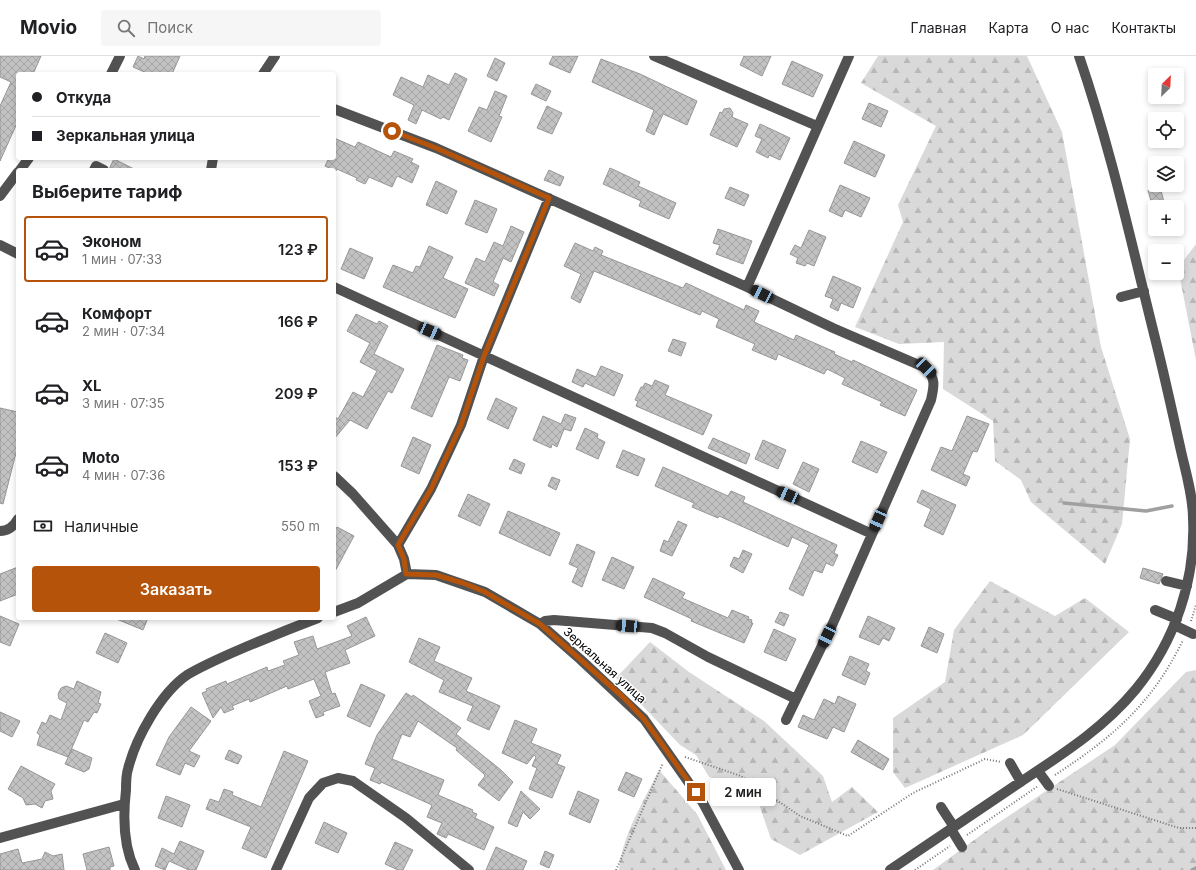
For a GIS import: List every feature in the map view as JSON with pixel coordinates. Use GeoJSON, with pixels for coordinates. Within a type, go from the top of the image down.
{"type":"FeatureCollection","features":[{"type":"Feature","properties":{"kind":"street"},"geometry":{"type":"LineString","coordinates":[[112,72],[120,56]]}},
{"type":"Feature","properties":{"kind":"street"},"geometry":{"type":"LineString","coordinates":[[264,72],[276,56]]}},
{"type":"Feature","properties":{"kind":"street"},"geometry":{"type":"LineString","coordinates":[[654,56],[817,126]]}},
{"type":"Feature","properties":{"kind":"street"},"geometry":{"type":"LineString","coordinates":[[747,287],[849,56]]}},
{"type":"Feature","properties":{"kind":"street"},"geometry":{"type":"LineString","coordinates":[[890,870],[1078,745],[1111,716],[1136,690],[1160,657],[1175,622],[1187,586],[1190,567],[1193,517],[1191,476],[1098,114],[1079,56]]}},
{"type":"Feature","properties":{"kind":"street"},"geometry":{"type":"LineString","coordinates":[[336,110],[436,148],[747,287],[833,328],[926,368],[935,381],[931,400],[833,623],[786,720]]}},
{"type":"Feature","properties":{"kind":"street"},"geometry":{"type":"LineString","coordinates":[[21,168],[27,160]]}},
{"type":"Feature","properties":{"kind":"street"},"geometry":{"type":"LineString","coordinates":[[0,196],[16,175]]}},
{"type":"Feature","properties":{"kind":"street"},"geometry":{"type":"LineString","coordinates":[[398,545],[431,489],[461,425],[484,356],[549,198]]}},
{"type":"Feature","properties":{"kind":"street"},"geometry":{"type":"LineString","coordinates":[[0,245],[16,253]]}},
{"type":"Feature","properties":{"kind":"street"},"geometry":{"type":"LineString","coordinates":[[336,288],[872,534]]}},
{"type":"Feature","properties":{"kind":"street"},"geometry":{"type":"LineString","coordinates":[[1122,297],[1144,291]]}},
{"type":"Feature","properties":{"kind":"street"},"geometry":{"type":"LineString","coordinates":[[336,478],[353,494],[398,545],[404,559],[406,574],[358,603],[336,611]]}},
{"type":"Feature","properties":{"kind":"street"},"geometry":{"type":"LineString","coordinates":[[0,531],[5,531],[14,526],[16,522]]}},
{"type":"Feature","properties":{"kind":"street","name":"Зеркальная улица"},"geometry":{"type":"LineString","coordinates":[[406,574],[436,575],[463,583],[485,592],[540,624],[623,697],[644,719],[704,803],[739,870]]}},
{"type":"Feature","properties":{"kind":"street"},"geometry":{"type":"LineString","coordinates":[[1166,581],[1187,586]]}},
{"type":"Feature","properties":{"kind":"street"},"geometry":{"type":"LineString","coordinates":[[1155,610],[1193,634]]}},
{"type":"Feature","properties":{"kind":"street"},"geometry":{"type":"LineString","coordinates":[[135,870],[125,837],[124,804],[128,769],[138,740],[151,716],[167,695],[186,676],[206,665],[279,632],[312,620]]}},
{"type":"Feature","properties":{"kind":"street"},"geometry":{"type":"LineString","coordinates":[[540,624],[546,621],[554,620],[652,628],[665,633],[708,657],[796,699]]}},
{"type":"Feature","properties":{"kind":"street"},"geometry":{"type":"LineString","coordinates":[[1010,763],[1021,782]]}},
{"type":"Feature","properties":{"kind":"street"},"geometry":{"type":"LineString","coordinates":[[1038,771],[1049,786]]}},
{"type":"Feature","properties":{"kind":"street"},"geometry":{"type":"LineString","coordinates":[[276,870],[309,798],[323,784],[338,778],[353,780],[406,818],[469,870]]}},
{"type":"Feature","properties":{"kind":"street"},"geometry":{"type":"LineString","coordinates":[[0,838],[124,804]]}},
{"type":"Feature","properties":{"kind":"street"},"geometry":{"type":"LineString","coordinates":[[941,807],[962,847]]}},
{"type":"Feature","properties":{"kind":"path"},"geometry":{"type":"LineString","coordinates":[[616,870],[668,752],[741,776],[800,816],[848,836],[913,793],[985,759],[1010,763]]}},
{"type":"Feature","properties":{"kind":"path"},"geometry":{"type":"LineString","coordinates":[[1049,786],[1179,828],[1196,828]]}},
{"type":"Feature","properties":{"kind":"green space"},"geometry":{"type":"Polygon","coordinates":[[[878,56],[1027,56],[1062,132],[1101,347],[1130,439],[1122,524],[1105,564],[1031,502],[1021,480],[995,461],[993,421],[943,389],[944,342],[899,344],[855,327],[903,222],[898,205],[936,126],[861,83],[878,56]]]}},
{"type":"Feature","properties":{"kind":"green space"},"geometry":{"type":"Polygon","coordinates":[[[1196,244],[1196,360],[1180,280],[1184,280],[1184,260],[1196,244]]]}},
{"type":"Feature","properties":{"kind":"green space"},"geometry":{"type":"Polygon","coordinates":[[[990,581],[1055,616],[1085,598],[1129,632],[1023,735],[905,788],[893,772],[893,718],[945,682],[954,630],[990,581]]]}},
{"type":"Feature","properties":{"kind":"green space"},"geometry":{"type":"Polygon","coordinates":[[[650,642],[689,672],[764,721],[823,776],[832,802],[852,787],[878,812],[800,855],[771,839],[754,790],[709,777],[696,755],[680,745],[616,678],[650,642]]]}},
{"type":"Feature","properties":{"kind":"green space"},"geometry":{"type":"Polygon","coordinates":[[[1196,670],[1196,870],[933,870],[992,827],[1115,745],[1186,672],[1196,670]]]}},
{"type":"Feature","properties":{"kind":"green space"},"geometry":{"type":"Polygon","coordinates":[[[659,770],[697,814],[726,870],[619,870],[624,844],[629,831],[659,770]]]}},
{"type":"Feature","properties":{"kind":"building"},"geometry":{"type":"Polygon","coordinates":[[[0,56],[41,56],[34,72],[16,72],[16,125],[0,161],[0,106],[11,82],[0,77],[0,56]]]}},
{"type":"Feature","properties":{"kind":"building"},"geometry":{"type":"Polygon","coordinates":[[[138,56],[144,59],[145,56],[180,56],[173,72],[144,72],[133,67],[138,56]]]}},
{"type":"Feature","properties":{"kind":"building"},"geometry":{"type":"Polygon","coordinates":[[[553,56],[578,56],[570,73],[549,64],[553,56]]]}},
{"type":"Feature","properties":{"kind":"building"},"geometry":{"type":"Polygon","coordinates":[[[744,56],[771,56],[762,76],[740,65],[744,56]]]}},
{"type":"Feature","properties":{"kind":"building"},"geometry":{"type":"Polygon","coordinates":[[[495,58],[505,63],[497,81],[487,76],[495,58]]]}},
{"type":"Feature","properties":{"kind":"building"},"geometry":{"type":"Polygon","coordinates":[[[601,59],[640,74],[697,101],[687,125],[663,114],[654,135],[646,131],[654,110],[592,82],[601,59]]]}},
{"type":"Feature","properties":{"kind":"building"},"geometry":{"type":"Polygon","coordinates":[[[792,61],[823,75],[813,97],[782,84],[792,61]]]}},
{"type":"Feature","properties":{"kind":"building"},"geometry":{"type":"Polygon","coordinates":[[[455,73],[467,79],[449,120],[443,117],[441,119],[422,110],[416,124],[408,120],[414,105],[393,95],[401,77],[423,87],[428,75],[449,85],[455,73]]]}},
{"type":"Feature","properties":{"kind":"building"},"geometry":{"type":"Polygon","coordinates":[[[536,84],[551,91],[546,101],[531,94],[536,84]]]}},
{"type":"Feature","properties":{"kind":"building"},"geometry":{"type":"Polygon","coordinates":[[[495,91],[507,96],[499,116],[502,117],[491,142],[468,131],[479,107],[487,110],[495,91]]]}},
{"type":"Feature","properties":{"kind":"building"},"geometry":{"type":"Polygon","coordinates":[[[869,103],[888,111],[881,127],[862,119],[869,103]]]}},
{"type":"Feature","properties":{"kind":"building"},"geometry":{"type":"Polygon","coordinates":[[[547,106],[562,113],[552,134],[537,128],[547,106]]]}},
{"type":"Feature","properties":{"kind":"building"},"geometry":{"type":"Polygon","coordinates":[[[730,108],[733,113],[732,117],[748,124],[737,147],[710,135],[720,112],[722,113],[724,109],[730,108]]]}},
{"type":"Feature","properties":{"kind":"building"},"geometry":{"type":"Polygon","coordinates":[[[760,124],[790,138],[780,160],[769,155],[768,158],[756,152],[762,139],[755,136],[760,124]]]}},
{"type":"Feature","properties":{"kind":"building"},"geometry":{"type":"Polygon","coordinates":[[[336,139],[355,147],[358,142],[391,157],[394,151],[413,159],[411,162],[419,166],[412,183],[397,176],[392,187],[369,177],[365,184],[356,180],[357,178],[337,169],[336,171],[336,168],[325,166],[328,160],[336,160],[336,139]]]}},
{"type":"Feature","properties":{"kind":"building"},"geometry":{"type":"Polygon","coordinates":[[[854,141],[885,155],[875,177],[844,163],[854,141]]]}},
{"type":"Feature","properties":{"kind":"building"},"geometry":{"type":"Polygon","coordinates":[[[114,160],[116,160],[132,168],[110,168],[114,160]]]}},
{"type":"Feature","properties":{"kind":"building"},"geometry":{"type":"Polygon","coordinates":[[[610,168],[640,182],[638,186],[676,203],[669,219],[639,206],[641,201],[603,184],[610,168]]]}},
{"type":"Feature","properties":{"kind":"building"},"geometry":{"type":"Polygon","coordinates":[[[549,170],[564,177],[560,186],[544,180],[549,170]]]}},
{"type":"Feature","properties":{"kind":"building"},"geometry":{"type":"Polygon","coordinates":[[[436,181],[457,191],[447,214],[426,205],[436,181]]]}},
{"type":"Feature","properties":{"kind":"building"},"geometry":{"type":"Polygon","coordinates":[[[840,185],[870,198],[861,217],[845,210],[842,217],[829,211],[840,185]]]}},
{"type":"Feature","properties":{"kind":"building"},"geometry":{"type":"Polygon","coordinates":[[[730,187],[749,195],[744,206],[725,198],[730,187]]]}},
{"type":"Feature","properties":{"kind":"building"},"geometry":{"type":"Polygon","coordinates":[[[1149,192],[1161,192],[1163,200],[1151,200],[1149,192]]]}},
{"type":"Feature","properties":{"kind":"building"},"geometry":{"type":"Polygon","coordinates":[[[475,200],[497,209],[487,233],[465,224],[475,200]]]}},
{"type":"Feature","properties":{"kind":"building"},"geometry":{"type":"Polygon","coordinates":[[[511,226],[524,232],[511,262],[503,258],[493,282],[499,285],[494,296],[465,283],[476,258],[485,262],[494,242],[503,246],[511,226]]]}},
{"type":"Feature","properties":{"kind":"building"},"geometry":{"type":"Polygon","coordinates":[[[718,229],[752,241],[743,264],[716,254],[720,245],[713,243],[718,229]]]}},
{"type":"Feature","properties":{"kind":"building"},"geometry":{"type":"Polygon","coordinates":[[[809,230],[826,237],[814,266],[807,263],[805,266],[796,263],[798,258],[790,254],[795,245],[801,248],[809,230]]]}},
{"type":"Feature","properties":{"kind":"building"},"geometry":{"type":"Polygon","coordinates":[[[575,243],[593,251],[595,247],[603,251],[601,255],[683,288],[686,283],[744,310],[746,305],[759,311],[754,322],[794,340],[796,335],[835,352],[834,354],[852,362],[853,360],[917,390],[905,416],[880,405],[882,402],[842,384],[845,378],[827,369],[824,374],[778,354],[776,360],[752,350],[755,344],[716,327],[719,319],[702,311],[700,315],[594,271],[580,303],[571,298],[581,274],[564,266],[575,243]]]}},
{"type":"Feature","properties":{"kind":"building"},"geometry":{"type":"Polygon","coordinates":[[[429,246],[453,257],[443,278],[468,289],[455,318],[383,287],[393,265],[413,273],[416,266],[420,267],[429,246]]]}},
{"type":"Feature","properties":{"kind":"building"},"geometry":{"type":"Polygon","coordinates":[[[350,248],[373,258],[364,279],[341,269],[350,248]]]}},
{"type":"Feature","properties":{"kind":"building"},"geometry":{"type":"Polygon","coordinates":[[[833,276],[861,288],[853,308],[841,303],[838,311],[830,307],[833,299],[825,296],[833,276]]]}},
{"type":"Feature","properties":{"kind":"building"},"geometry":{"type":"Polygon","coordinates":[[[356,314],[377,324],[379,321],[388,326],[374,354],[404,369],[392,393],[388,391],[367,429],[350,420],[336,437],[336,418],[338,419],[353,392],[363,397],[377,371],[360,362],[370,343],[347,331],[356,314]]]}},
{"type":"Feature","properties":{"kind":"building"},"geometry":{"type":"Polygon","coordinates":[[[673,339],[686,343],[681,356],[668,351],[673,339]]]}},
{"type":"Feature","properties":{"kind":"building"},"geometry":{"type":"Polygon","coordinates":[[[437,345],[463,355],[462,358],[468,360],[460,381],[449,377],[432,417],[411,408],[437,345]]]}},
{"type":"Feature","properties":{"kind":"building"},"geometry":{"type":"Polygon","coordinates":[[[601,366],[623,375],[614,396],[585,383],[583,387],[572,382],[577,369],[596,377],[601,366]]]}},
{"type":"Feature","properties":{"kind":"building"},"geometry":{"type":"Polygon","coordinates":[[[655,380],[669,386],[665,395],[712,415],[703,435],[636,406],[638,401],[635,400],[641,387],[643,387],[645,383],[652,386],[655,380]]]}},
{"type":"Feature","properties":{"kind":"building"},"geometry":{"type":"Polygon","coordinates":[[[496,398],[517,408],[508,429],[487,419],[496,398]]]}},
{"type":"Feature","properties":{"kind":"building"},"geometry":{"type":"Polygon","coordinates":[[[0,408],[16,412],[16,453],[3,504],[0,503],[0,408]]]}},
{"type":"Feature","properties":{"kind":"building"},"geometry":{"type":"Polygon","coordinates":[[[565,414],[576,418],[571,431],[564,429],[557,447],[552,444],[551,448],[533,440],[543,416],[561,424],[565,414]]]}},
{"type":"Feature","properties":{"kind":"building"},"geometry":{"type":"Polygon","coordinates":[[[967,416],[989,424],[977,452],[973,451],[963,474],[970,477],[966,486],[931,470],[941,447],[952,451],[967,416]]]}},
{"type":"Feature","properties":{"kind":"building"},"geometry":{"type":"Polygon","coordinates":[[[585,428],[598,434],[597,438],[605,442],[598,459],[576,449],[585,428]]]}},
{"type":"Feature","properties":{"kind":"building"},"geometry":{"type":"Polygon","coordinates":[[[413,437],[431,445],[419,474],[401,466],[413,437]]]}},
{"type":"Feature","properties":{"kind":"building"},"geometry":{"type":"Polygon","coordinates":[[[713,438],[750,454],[746,464],[708,448],[713,438]]]}},
{"type":"Feature","properties":{"kind":"building"},"geometry":{"type":"Polygon","coordinates":[[[763,440],[786,450],[778,469],[755,459],[763,440]]]}},
{"type":"Feature","properties":{"kind":"building"},"geometry":{"type":"Polygon","coordinates":[[[861,441],[887,452],[877,473],[852,462],[861,441]]]}},
{"type":"Feature","properties":{"kind":"building"},"geometry":{"type":"Polygon","coordinates":[[[623,450],[645,459],[638,476],[616,467],[623,450]]]}},
{"type":"Feature","properties":{"kind":"building"},"geometry":{"type":"Polygon","coordinates":[[[514,459],[525,464],[521,474],[509,469],[514,459]]]}},
{"type":"Feature","properties":{"kind":"building"},"geometry":{"type":"Polygon","coordinates":[[[803,462],[819,469],[809,492],[793,484],[803,462]]]}},
{"type":"Feature","properties":{"kind":"building"},"geometry":{"type":"Polygon","coordinates":[[[663,467],[728,496],[731,491],[745,497],[743,502],[837,545],[834,553],[838,555],[833,566],[826,563],[822,573],[814,570],[803,596],[789,589],[809,545],[792,537],[788,547],[719,516],[718,518],[692,507],[694,503],[655,486],[663,467]]]}},
{"type":"Feature","properties":{"kind":"building"},"geometry":{"type":"Polygon","coordinates":[[[552,477],[560,480],[556,490],[548,486],[552,477]]]}},
{"type":"Feature","properties":{"kind":"building"},"geometry":{"type":"Polygon","coordinates":[[[922,490],[956,505],[943,535],[924,526],[931,509],[917,502],[922,490]]]}},
{"type":"Feature","properties":{"kind":"building"},"geometry":{"type":"Polygon","coordinates":[[[468,494],[490,504],[480,526],[458,516],[468,494]]]}},
{"type":"Feature","properties":{"kind":"building"},"geometry":{"type":"Polygon","coordinates":[[[508,511],[560,533],[550,556],[499,533],[508,511]]]}},
{"type":"Feature","properties":{"kind":"building"},"geometry":{"type":"Polygon","coordinates":[[[678,521],[687,525],[672,556],[660,551],[664,540],[668,542],[678,521]]]}},
{"type":"Feature","properties":{"kind":"building"},"geometry":{"type":"Polygon","coordinates":[[[337,527],[354,536],[336,569],[337,527]]]}},
{"type":"Feature","properties":{"kind":"building"},"geometry":{"type":"Polygon","coordinates":[[[577,544],[595,552],[582,587],[572,582],[578,568],[569,564],[577,544]]]}},
{"type":"Feature","properties":{"kind":"building"},"geometry":{"type":"Polygon","coordinates":[[[743,550],[752,554],[743,573],[730,566],[734,557],[739,559],[743,550]]]}},
{"type":"Feature","properties":{"kind":"building"},"geometry":{"type":"Polygon","coordinates":[[[612,557],[634,567],[624,589],[602,580],[612,557]]]}},
{"type":"Feature","properties":{"kind":"building"},"geometry":{"type":"Polygon","coordinates":[[[16,568],[16,595],[0,601],[0,574],[16,568]]]}},
{"type":"Feature","properties":{"kind":"building"},"geometry":{"type":"Polygon","coordinates":[[[1143,568],[1163,574],[1159,584],[1140,578],[1143,568]]]}},
{"type":"Feature","properties":{"kind":"building"},"geometry":{"type":"Polygon","coordinates":[[[653,578],[685,593],[682,598],[728,618],[732,610],[749,617],[748,619],[752,620],[751,623],[753,623],[744,643],[691,621],[692,619],[644,597],[653,578]]]}},
{"type":"Feature","properties":{"kind":"building"},"geometry":{"type":"Polygon","coordinates":[[[780,612],[789,615],[784,626],[775,622],[780,612]]]}},
{"type":"Feature","properties":{"kind":"building"},"geometry":{"type":"Polygon","coordinates":[[[0,616],[19,624],[10,646],[0,642],[0,616]]]}},
{"type":"Feature","properties":{"kind":"building"},"geometry":{"type":"Polygon","coordinates":[[[868,616],[895,628],[889,641],[883,638],[879,645],[859,637],[868,616]]]}},
{"type":"Feature","properties":{"kind":"building"},"geometry":{"type":"Polygon","coordinates":[[[366,617],[375,636],[345,650],[350,663],[325,672],[332,694],[335,693],[340,706],[323,712],[324,715],[316,718],[309,701],[321,696],[314,679],[288,689],[287,686],[250,702],[249,699],[232,706],[234,709],[224,713],[221,707],[213,718],[202,693],[207,691],[206,689],[226,681],[227,684],[267,667],[268,671],[285,665],[283,661],[299,655],[294,642],[313,636],[317,649],[352,636],[347,626],[366,617]]]}},
{"type":"Feature","properties":{"kind":"building"},"geometry":{"type":"Polygon","coordinates":[[[119,620],[147,620],[143,630],[119,620]]]}},
{"type":"Feature","properties":{"kind":"building"},"geometry":{"type":"Polygon","coordinates":[[[929,627],[944,634],[937,653],[921,646],[929,627]]]}},
{"type":"Feature","properties":{"kind":"building"},"geometry":{"type":"Polygon","coordinates":[[[774,629],[796,639],[786,661],[764,652],[774,629]]]}},
{"type":"Feature","properties":{"kind":"building"},"geometry":{"type":"Polygon","coordinates":[[[105,633],[127,643],[118,663],[96,653],[105,633]]]}},
{"type":"Feature","properties":{"kind":"building"},"geometry":{"type":"Polygon","coordinates":[[[419,638],[440,647],[434,661],[472,678],[466,691],[500,706],[489,730],[467,720],[473,706],[439,692],[444,680],[409,662],[419,638]]]}},
{"type":"Feature","properties":{"kind":"building"},"geometry":{"type":"Polygon","coordinates":[[[850,656],[869,664],[866,671],[870,673],[865,685],[842,675],[850,656]]]}},
{"type":"Feature","properties":{"kind":"building"},"geometry":{"type":"Polygon","coordinates":[[[77,681],[101,692],[98,703],[101,704],[97,713],[94,712],[88,722],[84,720],[68,757],[37,745],[40,735],[37,733],[42,722],[46,724],[50,715],[61,720],[67,703],[59,699],[58,694],[61,688],[66,686],[74,689],[77,681]]]}},
{"type":"Feature","properties":{"kind":"building"},"geometry":{"type":"Polygon","coordinates":[[[361,684],[385,695],[370,727],[347,716],[361,684]]]}},
{"type":"Feature","properties":{"kind":"building"},"geometry":{"type":"Polygon","coordinates":[[[406,693],[412,697],[413,695],[461,728],[456,734],[501,770],[513,782],[499,801],[478,785],[485,776],[484,774],[456,750],[457,748],[418,721],[410,737],[402,734],[392,759],[444,780],[438,795],[473,810],[472,812],[477,814],[475,818],[494,827],[484,850],[448,834],[446,838],[437,834],[442,823],[427,817],[432,805],[381,782],[380,784],[370,780],[375,768],[365,764],[377,735],[406,693]]]}},
{"type":"Feature","properties":{"kind":"building"},"geometry":{"type":"Polygon","coordinates":[[[838,696],[856,704],[844,732],[833,727],[827,739],[798,727],[803,715],[814,720],[824,699],[835,704],[838,696]]]}},
{"type":"Feature","properties":{"kind":"building"},"geometry":{"type":"Polygon","coordinates":[[[191,707],[211,721],[189,751],[200,756],[194,767],[185,763],[180,775],[156,765],[169,737],[191,707]]]}},
{"type":"Feature","properties":{"kind":"building"},"geometry":{"type":"Polygon","coordinates":[[[0,712],[20,721],[12,737],[0,731],[0,712]]]}},
{"type":"Feature","properties":{"kind":"building"},"geometry":{"type":"Polygon","coordinates":[[[515,720],[537,729],[531,743],[561,755],[557,764],[565,767],[552,798],[529,789],[537,768],[532,766],[536,757],[534,755],[527,764],[502,753],[515,720]]]}},
{"type":"Feature","properties":{"kind":"building"},"geometry":{"type":"Polygon","coordinates":[[[858,740],[889,759],[883,770],[851,752],[858,740]]]}},
{"type":"Feature","properties":{"kind":"building"},"geometry":{"type":"Polygon","coordinates":[[[72,749],[92,758],[89,769],[84,772],[65,764],[72,749]]]}},
{"type":"Feature","properties":{"kind":"building"},"geometry":{"type":"Polygon","coordinates":[[[229,750],[242,756],[238,764],[225,759],[229,750]]]}},
{"type":"Feature","properties":{"kind":"building"},"geometry":{"type":"Polygon","coordinates":[[[284,751],[308,761],[266,858],[242,848],[251,827],[206,809],[210,799],[219,802],[224,789],[233,792],[232,795],[261,807],[284,751]]]}},
{"type":"Feature","properties":{"kind":"building"},"geometry":{"type":"Polygon","coordinates":[[[21,766],[55,784],[51,791],[53,799],[45,801],[42,808],[35,804],[26,805],[23,798],[8,789],[21,766]]]}},
{"type":"Feature","properties":{"kind":"building"},"geometry":{"type":"Polygon","coordinates":[[[626,772],[642,779],[634,797],[618,790],[626,772]]]}},
{"type":"Feature","properties":{"kind":"building"},"geometry":{"type":"Polygon","coordinates":[[[521,791],[540,809],[530,819],[523,812],[517,827],[508,823],[521,791]]]}},
{"type":"Feature","properties":{"kind":"building"},"geometry":{"type":"Polygon","coordinates":[[[578,791],[599,800],[590,823],[569,814],[578,791]]]}},
{"type":"Feature","properties":{"kind":"building"},"geometry":{"type":"Polygon","coordinates":[[[166,796],[190,805],[182,827],[158,818],[166,796]]]}},
{"type":"Feature","properties":{"kind":"building"},"geometry":{"type":"Polygon","coordinates":[[[324,822],[347,833],[338,853],[315,843],[324,822]]]}},
{"type":"Feature","properties":{"kind":"building"},"geometry":{"type":"Polygon","coordinates":[[[180,841],[204,851],[196,870],[189,870],[169,861],[165,870],[155,866],[162,848],[174,854],[180,841]]]}},
{"type":"Feature","properties":{"kind":"building"},"geometry":{"type":"Polygon","coordinates":[[[395,842],[413,850],[403,870],[398,870],[385,864],[395,842]]]}},
{"type":"Feature","properties":{"kind":"building"},"geometry":{"type":"Polygon","coordinates":[[[109,847],[114,866],[110,867],[110,870],[87,870],[83,854],[109,847]]]}},
{"type":"Feature","properties":{"kind":"building"},"geometry":{"type":"Polygon","coordinates":[[[496,847],[527,861],[523,870],[486,870],[496,847]]]}},
{"type":"Feature","properties":{"kind":"building"},"geometry":{"type":"Polygon","coordinates":[[[18,849],[22,863],[42,859],[45,852],[53,856],[62,854],[64,870],[0,870],[0,854],[18,849]]]}},
{"type":"Feature","properties":{"kind":"building"},"geometry":{"type":"Polygon","coordinates":[[[545,851],[554,855],[549,868],[540,864],[545,851]]]}},
{"type":"Feature","properties":{"kind":"waterway"},"geometry":{"type":"LineString","coordinates":[[1064,503],[1146,511],[1172,506]]}},
{"type":"Feature","properties":{"kind":"waterway"},"geometry":{"type":"LineString","coordinates":[[1192,870],[1196,868]]}},
{"type":"Feature","properties":{"kind":"route"},"geometry":{"type":"LineString","coordinates":[[392,131],[436,148],[549,198],[484,356],[461,425],[431,489],[398,545],[404,559],[406,574],[436,575],[463,583],[485,592],[540,624],[623,697],[644,719],[696,792]]}}]}
